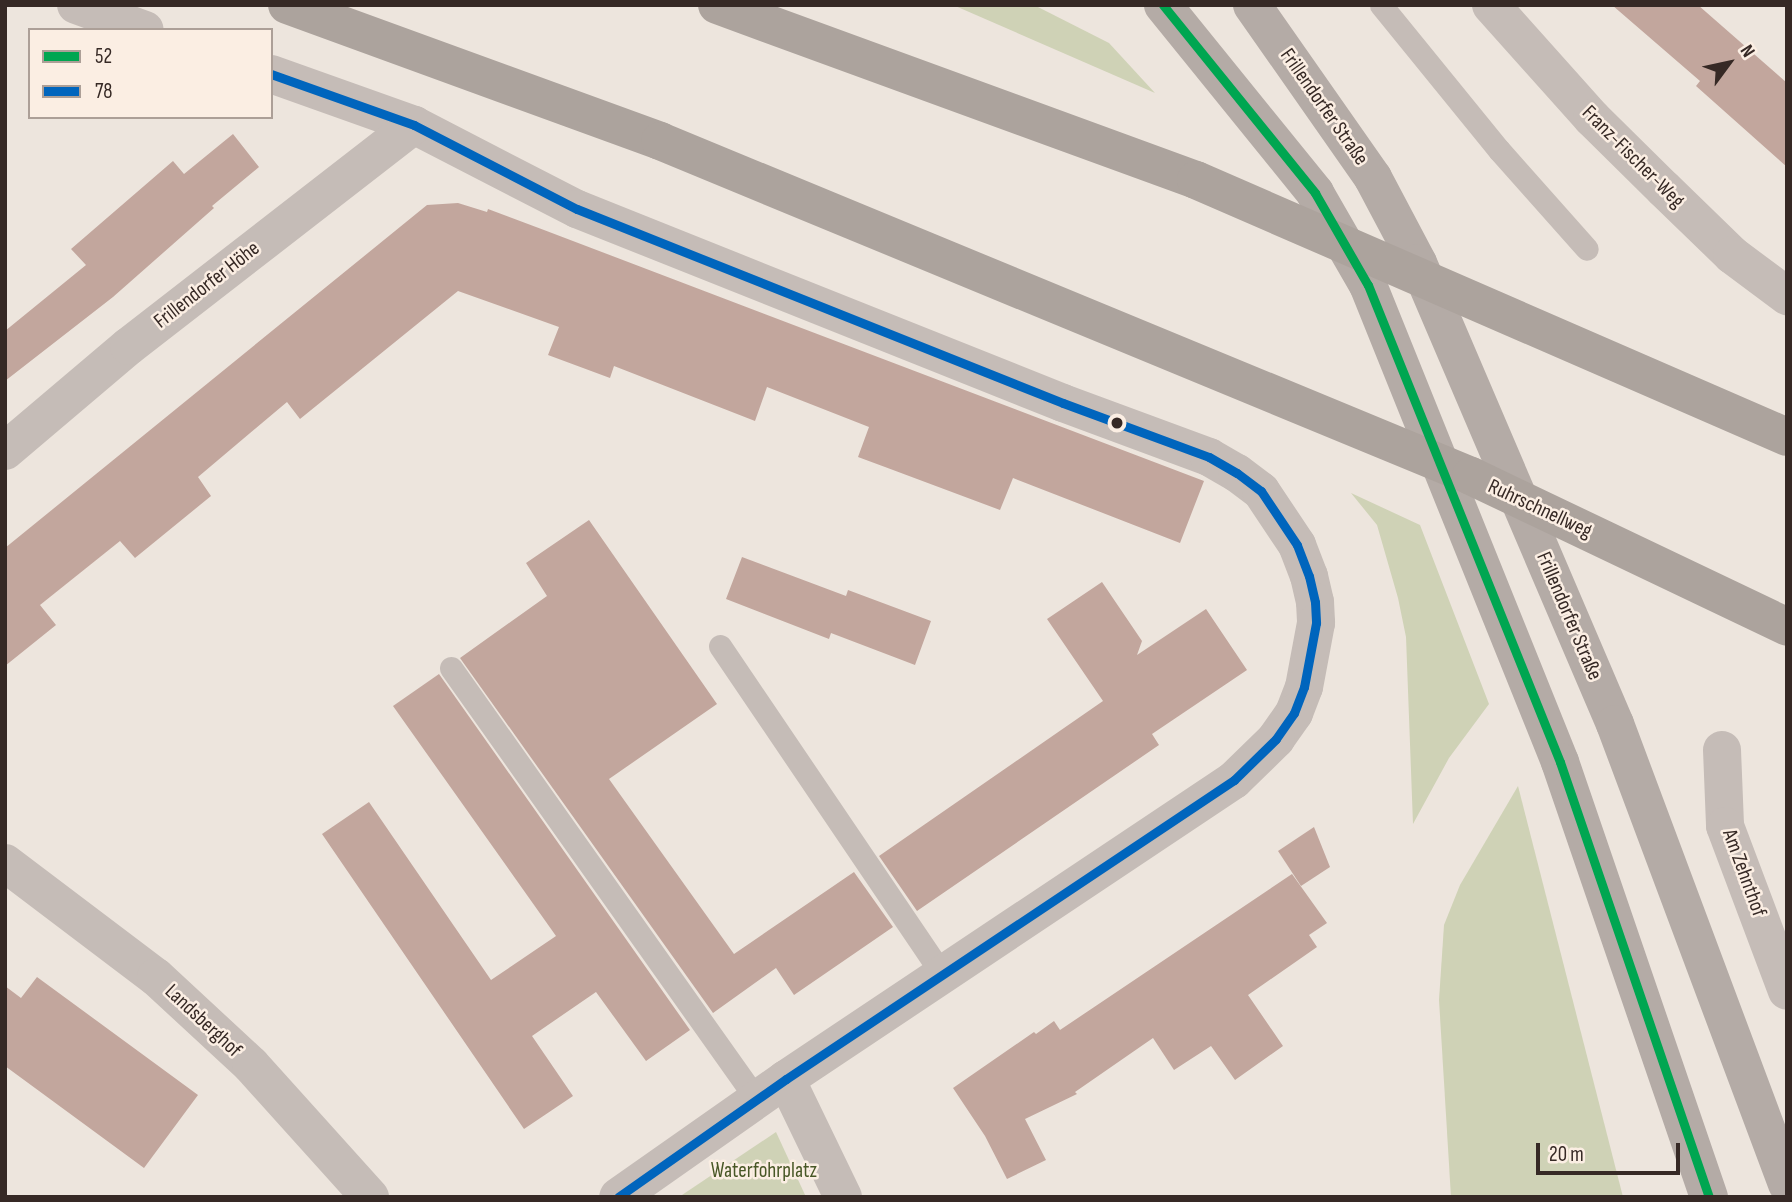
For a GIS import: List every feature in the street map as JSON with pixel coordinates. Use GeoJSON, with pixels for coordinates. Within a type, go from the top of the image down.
{"type":"FeatureCollection","features":[{"type":"Feature","properties":{"kind":"highway","name":"Ruhrschnellweg"},"geometry":{"type":"LineString","coordinates":[[287,5],[660,141],[1471,476],[1787,627]]}},
{"type":"Feature","properties":{"kind":"highway"},"geometry":{"type":"LineString","coordinates":[[717,5],[1196,180],[1787,437]]}},
{"type":"Feature","properties":{"kind":"main road"},"geometry":{"type":"LineString","coordinates":[[1163,5],[1315,193],[1368,285],[1560,762],[1709,1197]]}},
{"type":"Feature","properties":{"kind":"main road","name":"Frillendorfer Straße"},"geometry":{"type":"LineString","coordinates":[[1252,5],[1373,178],[1419,263],[1615,724],[1787,1184]]}},
{"type":"Feature","properties":{"kind":"street"},"geometry":{"type":"LineString","coordinates":[[76,5],[139,28]]}},
{"type":"Feature","properties":{"kind":"street","name":"Franz-Fischer-Weg"},"geometry":{"type":"LineString","coordinates":[[1491,5],[1592,118],[1655,180],[1732,255],[1787,296]]}},
{"type":"Feature","properties":{"kind":"street"},"geometry":{"type":"LineString","coordinates":[[273,75],[414,125],[576,209],[1063,404],[1209,457],[1261,491],[1280,515],[1297,545],[1315,602],[1309,668],[1294,713],[1258,760],[1234,780],[772,1090],[618,1197]]}},
{"type":"Feature","properties":{"kind":"street","name":"Frillendorfer Höhe"},"geometry":{"type":"LineString","coordinates":[[5,451],[129,346],[414,125]]}},
{"type":"Feature","properties":{"kind":"street","name":"Am Zehnthof"},"geometry":{"type":"LineString","coordinates":[[1721,750],[1725,826],[1787,991]]}},
{"type":"Feature","properties":{"kind":"street","name":"Landsberghof"},"geometry":{"type":"LineString","coordinates":[[8,872],[156,977],[251,1065],[370,1197]]}},
{"type":"Feature","properties":{"kind":"street"},"geometry":{"type":"LineString","coordinates":[[772,1090],[843,1197]]}},
{"type":"Feature","properties":{"kind":"lane"},"geometry":{"type":"LineString","coordinates":[[1381,5],[1499,150],[1587,249]]}},
{"type":"Feature","properties":{"kind":"lane"},"geometry":{"type":"LineString","coordinates":[[720,646],[943,975]]}},
{"type":"Feature","properties":{"kind":"lane"},"geometry":{"type":"LineString","coordinates":[[452,668],[772,1090]]}},
{"type":"Feature","properties":{"kind":"green space"},"geometry":{"type":"Polygon","coordinates":[[[953,5],[1034,5],[1109,43],[1155,93],[953,5]]]}},
{"type":"Feature","properties":{"kind":"green space"},"geometry":{"type":"Polygon","coordinates":[[[1351,493],[1420,525],[1489,704],[1449,758],[1413,824],[1406,637],[1377,525],[1351,493]]]}},
{"type":"Feature","properties":{"kind":"green space"},"geometry":{"type":"Polygon","coordinates":[[[1518,786],[1623,1197],[1451,1197],[1439,1000],[1444,925],[1460,885],[1518,786]]]}},
{"type":"Feature","properties":{"kind":"green space","name":"Waterfohrplatz"},"geometry":{"type":"Polygon","coordinates":[[[776,1132],[806,1197],[679,1197],[776,1132]]]}},
{"type":"Feature","properties":{"kind":"building"},"geometry":{"type":"Polygon","coordinates":[[[1612,5],[1698,5],[1787,83],[1787,167],[1696,86],[1700,81],[1612,5]]]}},
{"type":"Feature","properties":{"kind":"building"},"geometry":{"type":"Polygon","coordinates":[[[233,134],[259,167],[212,206],[214,208],[113,297],[5,381],[5,331],[86,265],[71,249],[173,161],[184,174],[233,134]]]}},
{"type":"Feature","properties":{"kind":"building"},"geometry":{"type":"Polygon","coordinates":[[[458,203],[487,212],[488,209],[1204,481],[1180,543],[1013,478],[1000,510],[858,457],[869,427],[767,387],[755,421],[614,366],[610,378],[548,355],[559,327],[458,291],[300,419],[287,402],[198,477],[211,496],[135,558],[120,541],[40,605],[56,625],[5,666],[5,548],[427,205],[458,203]]]}},
{"type":"Feature","properties":{"kind":"building"},"geometry":{"type":"Polygon","coordinates":[[[589,520],[717,704],[609,779],[734,954],[854,872],[893,927],[794,995],[776,968],[713,1013],[460,658],[547,596],[526,563],[589,520]]]}},
{"type":"Feature","properties":{"kind":"building"},"geometry":{"type":"Polygon","coordinates":[[[742,557],[846,596],[848,590],[931,621],[915,665],[831,633],[829,639],[726,599],[742,557]]]}},
{"type":"Feature","properties":{"kind":"building"},"geometry":{"type":"Polygon","coordinates":[[[1102,582],[1142,641],[1137,655],[1206,609],[1247,670],[1152,734],[1159,745],[917,911],[879,856],[1103,701],[1047,619],[1102,582]]]}},
{"type":"Feature","properties":{"kind":"building"},"geometry":{"type":"Polygon","coordinates":[[[439,674],[690,1030],[646,1061],[596,992],[532,1036],[573,1096],[524,1129],[322,834],[369,802],[491,980],[556,936],[393,706],[439,674]]]}},
{"type":"Feature","properties":{"kind":"building"},"geometry":{"type":"Polygon","coordinates":[[[1314,827],[1330,867],[1301,886],[1278,851],[1314,827]]]}},
{"type":"Feature","properties":{"kind":"building"},"geometry":{"type":"Polygon","coordinates":[[[1292,874],[1327,923],[1309,935],[1317,947],[1248,995],[1283,1046],[1235,1080],[1211,1046],[1174,1070],[1153,1038],[1075,1092],[1077,1094],[1025,1119],[1046,1160],[1007,1179],[985,1136],[953,1088],[1054,1021],[1060,1030],[1292,874]]]}},
{"type":"Feature","properties":{"kind":"building"},"geometry":{"type":"Polygon","coordinates":[[[37,977],[198,1095],[144,1168],[5,1066],[5,986],[21,998],[37,977]]]}},
{"type":"Feature","properties":{"kind":"transit line","name":"52"},"geometry":{"type":"LineString","coordinates":[[1163,5],[1315,193],[1368,285],[1560,762],[1709,1197]]}},
{"type":"Feature","properties":{"kind":"transit line","name":"78"},"geometry":{"type":"LineString","coordinates":[[273,75],[414,125],[577,209],[1063,403],[1209,457],[1261,491],[1297,545],[1309,576],[1315,602],[1316,623],[1304,687],[1294,713],[1276,739],[1234,780],[786,1079],[618,1197]]}}]}
